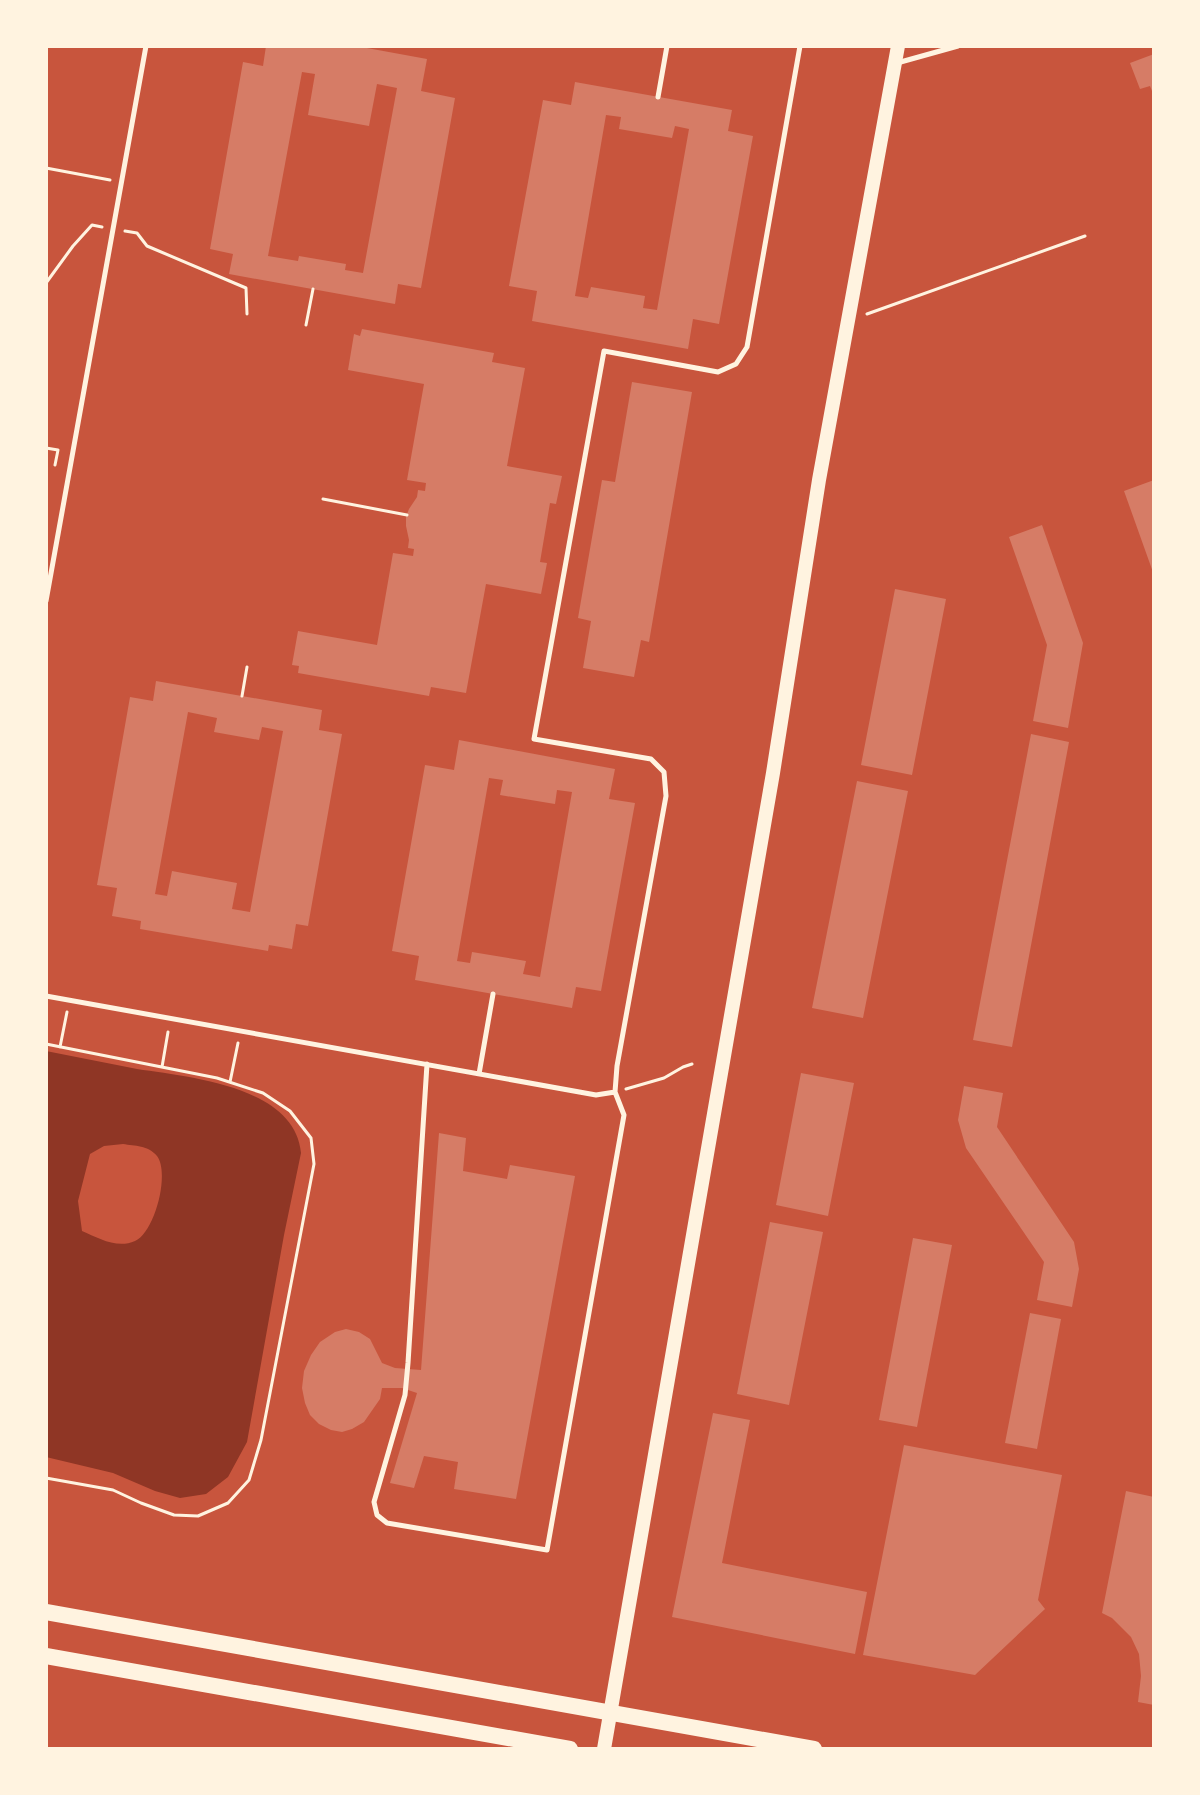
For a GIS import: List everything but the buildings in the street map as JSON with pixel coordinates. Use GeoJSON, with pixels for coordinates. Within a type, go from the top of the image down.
{"type":"FeatureCollection","features":[{"type":"Feature","properties":{"kind":"main road"},"geometry":{"type":"LineString","coordinates":[[46,1612],[814,1749]]}},
{"type":"Feature","properties":{"kind":"main road"},"geometry":{"type":"LineString","coordinates":[[46,1656],[570,1749]]}},
{"type":"Feature","properties":{"kind":"street"},"geometry":{"type":"LineString","coordinates":[[604,1749],[723,1069],[819,480],[898,46]]}},
{"type":"Feature","properties":{"kind":"lane"},"geometry":{"type":"LineString","coordinates":[[46,601],[146,46]]}},
{"type":"Feature","properties":{"kind":"lane"},"geometry":{"type":"LineString","coordinates":[[658,97],[667,46]]}},
{"type":"Feature","properties":{"kind":"lane"},"geometry":{"type":"LineString","coordinates":[[427,1064],[405,1395],[374,1502],[377,1515],[387,1523],[547,1550],[624,1115],[615,1092],[617,1066],[666,796],[664,772],[651,759],[534,739],[604,351],[718,372],[736,364],[747,347],[800,46]]}},
{"type":"Feature","properties":{"kind":"lane"},"geometry":{"type":"LineString","coordinates":[[895,64],[958,46]]}},
{"type":"Feature","properties":{"kind":"lane"},"geometry":{"type":"LineString","coordinates":[[479,1074],[493,994]]}},
{"type":"Feature","properties":{"kind":"lane"},"geometry":{"type":"LineString","coordinates":[[46,996],[596,1095],[615,1092]]}},
{"type":"Feature","properties":{"kind":"path"},"geometry":{"type":"LineString","coordinates":[[46,168],[122,182]]}},
{"type":"Feature","properties":{"kind":"path"},"geometry":{"type":"LineString","coordinates":[[46,283],[92,225]]}},
{"type":"Feature","properties":{"kind":"path"},"geometry":{"type":"LineString","coordinates":[[137,233],[147,246],[246,288],[247,314]]}},
{"type":"Feature","properties":{"kind":"path"},"geometry":{"type":"LineString","coordinates":[[848,321],[1085,236]]}},
{"type":"Feature","properties":{"kind":"path"},"geometry":{"type":"LineString","coordinates":[[306,325],[313,289]]}},
{"type":"Feature","properties":{"kind":"path"},"geometry":{"type":"LineString","coordinates":[[46,448],[58,450],[55,465]]}},
{"type":"Feature","properties":{"kind":"path"},"geometry":{"type":"LineString","coordinates":[[323,499],[407,515]]}},
{"type":"Feature","properties":{"kind":"path"},"geometry":{"type":"LineString","coordinates":[[242,696],[247,667]]}},
{"type":"Feature","properties":{"kind":"path"},"geometry":{"type":"LineString","coordinates":[[60,1047],[69,1001]]}},
{"type":"Feature","properties":{"kind":"path"},"geometry":{"type":"LineString","coordinates":[[162,1067],[171,1019]]}},
{"type":"Feature","properties":{"kind":"path"},"geometry":{"type":"LineString","coordinates":[[230,1082],[240,1031]]}},
{"type":"Feature","properties":{"kind":"path"},"geometry":{"type":"LineString","coordinates":[[46,1044],[217,1078],[263,1093],[290,1111],[311,1138],[314,1164],[261,1440],[249,1480],[228,1503],[198,1516],[174,1515],[113,1490],[46,1478]]}},
{"type":"Feature","properties":{"kind":"path"},"geometry":{"type":"LineString","coordinates":[[615,1092],[664,1078],[692,1064]]}},
{"type":"Feature","properties":{"kind":"shaded area"},"geometry":{"type":"Polygon","coordinates":[[[46,1051],[210,1081],[260,1099],[280,1113],[294,1130],[301,1153],[247,1442],[228,1477],[206,1494],[180,1498],[113,1473],[46,1457],[46,1051]],[[123,1144],[104,1146],[90,1154],[78,1201],[82,1231],[121,1244],[135,1241],[149,1226],[158,1202],[162,1175],[161,1164],[153,1152],[123,1144]]]}}]}
